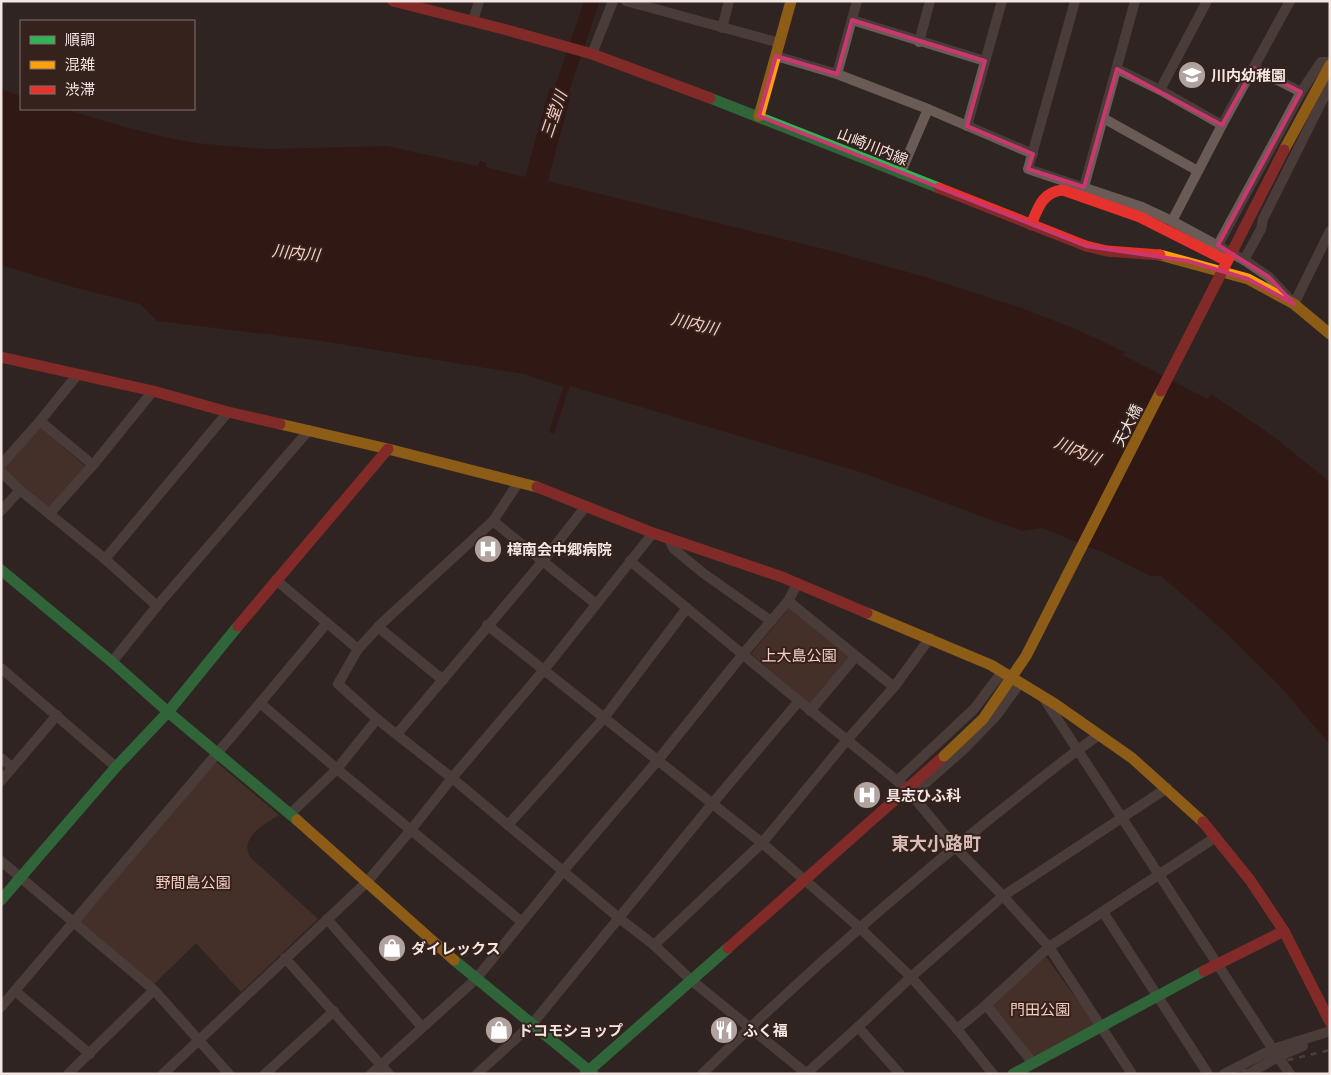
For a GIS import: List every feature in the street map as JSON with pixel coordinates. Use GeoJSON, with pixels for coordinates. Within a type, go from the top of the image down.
{"type":"FeatureCollection","features":[{"type":"Feature","properties":{"kind":"street","name":"山崎川内線"},"geometry":{"type":"LineString","coordinates":[[393,1],[592,54],[759,116],[900,174],[1098,250],[1148,252],[1248,279],[1294,304],[1330,334]]}},
{"type":"Feature","properties":{"kind":"street"},"geometry":{"type":"LineString","coordinates":[[473,21],[479,1]]}},
{"type":"Feature","properties":{"kind":"street"},"geometry":{"type":"LineString","coordinates":[[592,54],[613,1]]}},
{"type":"Feature","properties":{"kind":"street"},"geometry":{"type":"LineString","coordinates":[[626,1],[780,43]]}},
{"type":"Feature","properties":{"kind":"street"},"geometry":{"type":"LineString","coordinates":[[666,12],[669,1]]}},
{"type":"Feature","properties":{"kind":"street"},"geometry":{"type":"LineString","coordinates":[[722,28],[729,1]]}},
{"type":"Feature","properties":{"kind":"street"},"geometry":{"type":"LineString","coordinates":[[759,116],[791,1]]}},
{"type":"Feature","properties":{"kind":"street"},"geometry":{"type":"LineString","coordinates":[[837,74],[857,1]]}},
{"type":"Feature","properties":{"kind":"street"},"geometry":{"type":"LineString","coordinates":[[918,42],[930,1]]}},
{"type":"Feature","properties":{"kind":"street"},"geometry":{"type":"LineString","coordinates":[[967,126],[1002,1]]}},
{"type":"Feature","properties":{"kind":"street"},"geometry":{"type":"LineString","coordinates":[[1075,1],[1028,169],[1142,207],[1172,221],[1244,260],[1269,277],[1294,304],[1330,232]]}},
{"type":"Feature","properties":{"kind":"street"},"geometry":{"type":"LineString","coordinates":[[1084,187],[1135,1]]}},
{"type":"Feature","properties":{"kind":"street"},"geometry":{"type":"LineString","coordinates":[[1160,90],[1207,1]]}},
{"type":"Feature","properties":{"kind":"street"},"geometry":{"type":"LineString","coordinates":[[1172,221],[1290,1]]}},
{"type":"Feature","properties":{"kind":"street"},"geometry":{"type":"LineString","coordinates":[[852,20],[918,42],[985,61]]}},
{"type":"Feature","properties":{"kind":"street"},"geometry":{"type":"LineString","coordinates":[[776,56],[837,74],[928,109],[1033,154]]}},
{"type":"Feature","properties":{"kind":"street"},"geometry":{"type":"LineString","coordinates":[[1218,245],[1301,92],[1321,62],[1330,63]]}},
{"type":"Feature","properties":{"kind":"street","name":"天大橋"},"geometry":{"type":"LineString","coordinates":[[589,1073],[983,719],[1026,656],[1330,63]]}},
{"type":"Feature","properties":{"kind":"street"},"geometry":{"type":"LineString","coordinates":[[1254,68],[1301,92]]}},
{"type":"Feature","properties":{"kind":"street"},"geometry":{"type":"LineString","coordinates":[[1117,69],[1160,90],[1222,125]]}},
{"type":"Feature","properties":{"kind":"street"},"geometry":{"type":"LineString","coordinates":[[1244,260],[1261,229],[1263,219],[1330,85]]}},
{"type":"Feature","properties":{"kind":"street"},"geometry":{"type":"LineString","coordinates":[[900,174],[928,109]]}},
{"type":"Feature","properties":{"kind":"street"},"geometry":{"type":"LineString","coordinates":[[1103,118],[1198,171]]}},
{"type":"Feature","properties":{"kind":"street"},"geometry":{"type":"LineString","coordinates":[[1031,225],[1046,194],[1057,190],[1070,192],[1140,217],[1227,261]]}},
{"type":"Feature","properties":{"kind":"street"},"geometry":{"type":"LineString","coordinates":[[1,357],[152,391],[228,412],[388,449],[518,483],[530,484],[653,533],[798,583],[991,665],[1043,697],[1132,758],[1167,788],[1216,837],[1250,880],[1284,930],[1330,1022]]}},
{"type":"Feature","properties":{"kind":"street"},"geometry":{"type":"LineString","coordinates":[[1,465],[78,374]]}},
{"type":"Feature","properties":{"kind":"street"},"geometry":{"type":"LineString","coordinates":[[50,513],[93,465],[152,391]]}},
{"type":"Feature","properties":{"kind":"street"},"geometry":{"type":"LineString","coordinates":[[105,559],[228,412]]}},
{"type":"Feature","properties":{"kind":"street"},"geometry":{"type":"LineString","coordinates":[[40,421],[93,465]]}},
{"type":"Feature","properties":{"kind":"street"},"geometry":{"type":"LineString","coordinates":[[112,662],[157,606],[309,430]]}},
{"type":"Feature","properties":{"kind":"street"},"geometry":{"type":"LineString","coordinates":[[1,900],[116,767],[168,712],[276,580],[388,449]]}},
{"type":"Feature","properties":{"kind":"street"},"geometry":{"type":"LineString","coordinates":[[1,472],[20,490],[105,559],[157,606]]}},
{"type":"Feature","properties":{"kind":"street"},"geometry":{"type":"LineString","coordinates":[[518,483],[493,521],[378,627],[358,649],[338,684],[377,719],[398,734],[564,870],[619,918],[654,945],[691,980],[751,1026],[807,1074],[911,976],[1003,896],[1123,819],[1167,788]]}},
{"type":"Feature","properties":{"kind":"street"},"geometry":{"type":"LineString","coordinates":[[1,511],[20,490]]}},
{"type":"Feature","properties":{"kind":"street"},"geometry":{"type":"LineString","coordinates":[[398,734],[487,625],[543,561],[586,506]]}},
{"type":"Feature","properties":{"kind":"street"},"geometry":{"type":"LineString","coordinates":[[493,521],[596,604]]}},
{"type":"Feature","properties":{"kind":"street"},"geometry":{"type":"LineString","coordinates":[[163,1074],[367,882],[544,670],[653,533]]}},
{"type":"Feature","properties":{"kind":"street"},"geometry":{"type":"LineString","coordinates":[[668,538],[674,550],[702,574],[771,621]]}},
{"type":"Feature","properties":{"kind":"street"},"geometry":{"type":"LineString","coordinates":[[630,561],[905,788],[955,847],[1049,947],[1132,1074]]}},
{"type":"Feature","properties":{"kind":"street"},"geometry":{"type":"LineString","coordinates":[[1,570],[290,814],[476,979],[532,1023],[589,1073]]}},
{"type":"Feature","properties":{"kind":"street"},"geometry":{"type":"LineString","coordinates":[[276,580],[358,649]]}},
{"type":"Feature","properties":{"kind":"street"},"geometry":{"type":"LineString","coordinates":[[371,1074],[476,979],[564,870],[658,760],[788,601],[798,583]]}},
{"type":"Feature","properties":{"kind":"street"},"geometry":{"type":"LineString","coordinates":[[788,601],[894,687]]}},
{"type":"Feature","properties":{"kind":"street"},"geometry":{"type":"LineString","coordinates":[[508,824],[604,718],[687,608]]}},
{"type":"Feature","properties":{"kind":"street"},"geometry":{"type":"LineString","coordinates":[[1,1007],[326,623]]}},
{"type":"Feature","properties":{"kind":"street"},"geometry":{"type":"LineString","coordinates":[[487,625],[804,878],[911,976],[993,1074]]}},
{"type":"Feature","properties":{"kind":"street"},"geometry":{"type":"LineString","coordinates":[[378,627],[443,680]]}},
{"type":"Feature","properties":{"kind":"street"},"geometry":{"type":"LineString","coordinates":[[654,945],[762,843],[847,740],[894,687],[930,638]]}},
{"type":"Feature","properties":{"kind":"street"},"geometry":{"type":"LineString","coordinates":[[810,711],[856,656]]}},
{"type":"Feature","properties":{"kind":"street"},"geometry":{"type":"LineString","coordinates":[[1,668],[116,767]]}},
{"type":"Feature","properties":{"kind":"street"},"geometry":{"type":"LineString","coordinates":[[905,788],[974,709],[1002,672]]}},
{"type":"Feature","properties":{"kind":"street"},"geometry":{"type":"LineString","coordinates":[[905,788],[964,749],[996,716],[1020,683]]}},
{"type":"Feature","properties":{"kind":"street"},"geometry":{"type":"LineString","coordinates":[[1043,697],[1290,1074]]}},
{"type":"Feature","properties":{"kind":"street"},"geometry":{"type":"LineString","coordinates":[[477,1074],[532,1023],[799,701]]}},
{"type":"Feature","properties":{"kind":"street"},"geometry":{"type":"LineString","coordinates":[[260,703],[410,831],[522,922]]}},
{"type":"Feature","properties":{"kind":"street"},"geometry":{"type":"LineString","coordinates":[[1,781],[57,715]]}},
{"type":"Feature","properties":{"kind":"street"},"geometry":{"type":"LineString","coordinates":[[290,814],[336,769],[377,719]]}},
{"type":"Feature","properties":{"kind":"street"},"geometry":{"type":"LineString","coordinates":[[702,1074],[751,1026],[860,928],[955,847],[1077,750],[1099,735]]}},
{"type":"Feature","properties":{"kind":"street"},"geometry":{"type":"LineString","coordinates":[[1,758],[12,768]]}},
{"type":"Feature","properties":{"kind":"street"},"geometry":{"type":"LineString","coordinates":[[957,1029],[1049,947],[1216,837]]}},
{"type":"Feature","properties":{"kind":"street"},"geometry":{"type":"LineString","coordinates":[[1,861],[154,990],[229,1074]]}},
{"type":"Feature","properties":{"kind":"street"},"geometry":{"type":"LineString","coordinates":[[1103,912],[1208,1074]]}},
{"type":"Feature","properties":{"kind":"street"},"geometry":{"type":"LineString","coordinates":[[326,919],[422,1028]]}},
{"type":"Feature","properties":{"kind":"street"},"geometry":{"type":"LineString","coordinates":[[1013,1074],[1284,930]]}},
{"type":"Feature","properties":{"kind":"street"},"geometry":{"type":"LineString","coordinates":[[286,958],[389,1074]]}},
{"type":"Feature","properties":{"kind":"street"},"geometry":{"type":"LineString","coordinates":[[68,1074],[154,990]]}},
{"type":"Feature","properties":{"kind":"street"},"geometry":{"type":"LineString","coordinates":[[15,991],[90,1054]]}},
{"type":"Feature","properties":{"kind":"street"},"geometry":{"type":"LineString","coordinates":[[986,1005],[1033,1063]]}},
{"type":"Feature","properties":{"kind":"street"},"geometry":{"type":"LineString","coordinates":[[265,1074],[334,1011]]}},
{"type":"Feature","properties":{"kind":"street"},"geometry":{"type":"LineString","coordinates":[[858,1027],[900,1074]]}},
{"type":"Feature","properties":{"kind":"street"},"geometry":{"type":"LineString","coordinates":[[1224,1074],[1276,1053],[1321,1039],[1330,1032]]}},
{"type":"Feature","properties":{"kind":"street"},"geometry":{"type":"LineString","coordinates":[[1248,1074],[1276,1053]]}},
{"type":"Feature","properties":{"kind":"highlighted area"},"geometry":{"type":"Polygon","coordinates":[[[852,20],[985,61],[967,126],[1033,154],[1028,169],[1084,187],[1117,69],[1222,125],[1254,68],[1301,92],[1218,245],[1269,277],[1294,304],[1248,279],[1188,261],[1086,246],[759,116],[776,56],[837,74],[852,20]]]}},
{"type":"Feature","properties":{"kind":"green space"},"geometry":{"type":"Polygon","coordinates":[[[40,427],[86,467],[49,508],[4,469],[40,427]]]}},
{"type":"Feature","properties":{"kind":"green space","name":"上大島公園"},"geometry":{"type":"Polygon","coordinates":[[[789,608],[850,657],[811,705],[751,654],[789,608]]]}},
{"type":"Feature","properties":{"kind":"green space","name":"野間島公園"},"geometry":{"type":"Polygon","coordinates":[[[215,761],[279,815],[261,827],[251,837],[248,843],[250,857],[318,919],[241,992],[196,943],[153,985],[80,923],[80,919],[215,761]]]}},
{"type":"Feature","properties":{"kind":"green space","name":"門田公園"},"geometry":{"type":"Polygon","coordinates":[[[1046,957],[1095,1024],[1034,1058],[990,1006],[1046,957]]]}},
{"type":"Feature","properties":{"kind":"water","name":"川内川"},"geometry":{"type":"Polygon","coordinates":[[[550,87],[571,94],[548,181],[824,249],[926,277],[1019,307],[1076,329],[1125,352],[1123,355],[1208,399],[1211,394],[1273,436],[1330,482],[1330,745],[1279,685],[1224,631],[1161,576],[1150,576],[1104,553],[1042,528],[1022,531],[863,473],[570,386],[554,434],[549,432],[563,387],[523,374],[321,341],[157,321],[140,304],[72,287],[1,265],[1,89],[20,96],[20,110],[68,110],[125,127],[196,143],[266,149],[387,146],[478,166],[480,161],[487,163],[486,167],[525,177],[550,87]]]}},
{"type":"Feature","properties":{"kind":"waterway","name":"三堂川"},"geometry":{"type":"LineString","coordinates":[[555,109],[592,1]]}},
{"type":"Feature","properties":{"kind":"railway"},"geometry":{"type":"LineString","coordinates":[[1229,1074],[1330,1050]]}},
{"type":"Feature","properties":{"kind":"traffic: fast"},"geometry":{"type":"LineString","coordinates":[[710,98],[939,188]]}},
{"type":"Feature","properties":{"kind":"traffic: fast"},"geometry":{"type":"LineString","coordinates":[[1,570],[297,820]]}},
{"type":"Feature","properties":{"kind":"traffic: fast"},"geometry":{"type":"LineString","coordinates":[[1,900],[116,767],[168,712],[238,626]]}},
{"type":"Feature","properties":{"kind":"traffic: fast"},"geometry":{"type":"LineString","coordinates":[[585,1074],[728,948]]}},
{"type":"Feature","properties":{"kind":"traffic: fast"},"geometry":{"type":"LineString","coordinates":[[454,960],[593,1074]]}},
{"type":"Feature","properties":{"kind":"traffic: fast"},"geometry":{"type":"LineString","coordinates":[[1013,1074],[1204,971]]}},
{"type":"Feature","properties":{"kind":"traffic: slow"},"geometry":{"type":"LineString","coordinates":[[759,116],[791,1]]}},
{"type":"Feature","properties":{"kind":"traffic: slow"},"geometry":{"type":"LineString","coordinates":[[1284,150],[1330,65]]}},
{"type":"Feature","properties":{"kind":"traffic: slow"},"geometry":{"type":"LineString","coordinates":[[1160,255],[1248,279],[1294,304],[1330,334]]}},
{"type":"Feature","properties":{"kind":"traffic: slow"},"geometry":{"type":"LineString","coordinates":[[944,756],[983,719],[1026,656],[1161,391]]}},
{"type":"Feature","properties":{"kind":"traffic: slow"},"geometry":{"type":"LineString","coordinates":[[280,424],[537,487]]}},
{"type":"Feature","properties":{"kind":"traffic: slow"},"geometry":{"type":"LineString","coordinates":[[867,613],[991,665],[1055,704],[1132,758],[1203,822]]}},
{"type":"Feature","properties":{"kind":"traffic: slow"},"geometry":{"type":"LineString","coordinates":[[297,820],[454,960]]}},
{"type":"Feature","properties":{"kind":"traffic: jam"},"geometry":{"type":"LineString","coordinates":[[393,1],[592,54],[710,98]]}},
{"type":"Feature","properties":{"kind":"traffic: jam"},"geometry":{"type":"LineString","coordinates":[[1161,391],[1284,150]]}},
{"type":"Feature","properties":{"kind":"traffic: jam"},"geometry":{"type":"LineString","coordinates":[[939,188],[1086,246],[1107,251],[1160,255]]}},
{"type":"Feature","properties":{"kind":"traffic: jam"},"geometry":{"type":"LineString","coordinates":[[1031,225],[1045,197],[1056,191],[1063,190],[1140,217],[1227,261]]}},
{"type":"Feature","properties":{"kind":"traffic: jam"},"geometry":{"type":"LineString","coordinates":[[1,357],[153,391],[280,424]]}},
{"type":"Feature","properties":{"kind":"traffic: jam"},"geometry":{"type":"LineString","coordinates":[[238,626],[388,449]]}},
{"type":"Feature","properties":{"kind":"traffic: jam"},"geometry":{"type":"LineString","coordinates":[[537,487],[653,533],[782,577],[867,613]]}},
{"type":"Feature","properties":{"kind":"traffic: jam"},"geometry":{"type":"LineString","coordinates":[[728,948],[944,756]]}},
{"type":"Feature","properties":{"kind":"traffic: jam"},"geometry":{"type":"LineString","coordinates":[[1203,822],[1250,880],[1284,931],[1330,1022]]}},
{"type":"Feature","properties":{"kind":"traffic: jam"},"geometry":{"type":"LineString","coordinates":[[1204,971],[1284,931]]}},
{"type":"Feature","properties":{"kind":"place","name":"川内幼稚園"},"geometry":{"type":"Point","coordinates":[1192,75]}},
{"type":"Feature","properties":{"kind":"place","name":"樟南会中郷病院"},"geometry":{"type":"Point","coordinates":[488,549]}},
{"type":"Feature","properties":{"kind":"place","name":"具志ひふ科"},"geometry":{"type":"Point","coordinates":[867,795]}},
{"type":"Feature","properties":{"kind":"place","name":"ダイレックス"},"geometry":{"type":"Point","coordinates":[392,948]}},
{"type":"Feature","properties":{"kind":"place","name":"ドコモショップ"},"geometry":{"type":"Point","coordinates":[499,1030]}},
{"type":"Feature","properties":{"kind":"place","name":"ふく福"},"geometry":{"type":"Point","coordinates":[724,1030]}},
{"type":"Feature","properties":{"kind":"district","name":"東大小路町"},"geometry":{"type":"Point","coordinates":[936,843]}}]}
